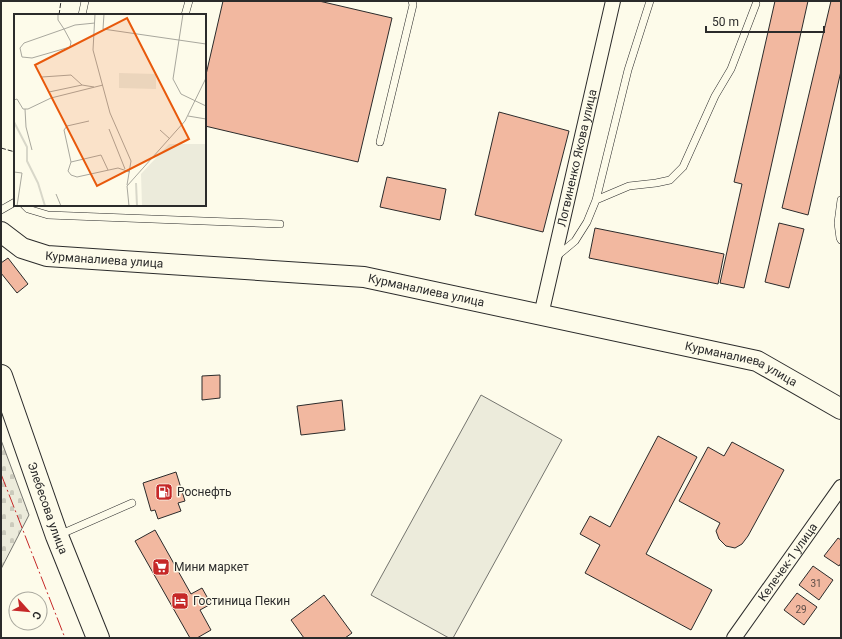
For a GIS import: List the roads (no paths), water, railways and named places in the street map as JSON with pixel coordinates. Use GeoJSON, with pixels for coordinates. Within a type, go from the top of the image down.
{"type":"FeatureCollection","features":[{"type":"Feature","properties":{"kind":"main road","name":"Элебесова улица"},"geometry":{"type":"LineString","coordinates":[[1,376],[56,536],[98,638]]}},
{"type":"Feature","properties":{"kind":"street","name":"Логвиненко Якова улица"},"geometry":{"type":"LineString","coordinates":[[541,315],[613,1]]}},
{"type":"Feature","properties":{"kind":"street","name":"Курманалиева улица"},"geometry":{"type":"LineString","coordinates":[[1,232],[22,248],[46,256],[364,277],[758,361],[841,409]]}},
{"type":"Feature","properties":{"kind":"street","name":"Келечек-1 улица"},"geometry":{"type":"LineString","coordinates":[[734,638],[841,487]]}},
{"type":"Feature","properties":{"kind":"lane"},"geometry":{"type":"LineString","coordinates":[[82,14],[86,1]]}},
{"type":"Feature","properties":{"kind":"lane"},"geometry":{"type":"LineString","coordinates":[[185,14],[189,1]]}},
{"type":"Feature","properties":{"kind":"lane"},"geometry":{"type":"LineString","coordinates":[[380,142],[413,5],[412,1]]}},
{"type":"Feature","properties":{"kind":"lane"},"geometry":{"type":"LineString","coordinates":[[554,259],[575,240],[587,222],[596,200],[628,70],[650,1]]}},
{"type":"Feature","properties":{"kind":"lane"},"geometry":{"type":"LineString","coordinates":[[596,200],[629,186],[670,180],[683,167],[715,96],[731,69],[756,4]]}},
{"type":"Feature","properties":{"kind":"lane"},"geometry":{"type":"LineString","coordinates":[[841,200],[838,223],[841,240]]}},
{"type":"Feature","properties":{"kind":"lane"},"geometry":{"type":"LineString","coordinates":[[1,210],[14,203]]}},
{"type":"Feature","properties":{"kind":"lane"},"geometry":{"type":"LineString","coordinates":[[25,206],[28,209],[48,215],[280,224]]}},
{"type":"Feature","properties":{"kind":"lane"},"geometry":{"type":"LineString","coordinates":[[56,536],[132,503]]}},
{"type":"Feature","properties":{"kind":"place","name":"Роснефть"},"geometry":{"type":"Point","coordinates":[164,492]}},
{"type":"Feature","properties":{"kind":"place","name":"Мини маркет"},"geometry":{"type":"Point","coordinates":[161,567]}},
{"type":"Feature","properties":{"kind":"place","name":"Гостиница Пекин"},"geometry":{"type":"Point","coordinates":[180,601]}}]}
